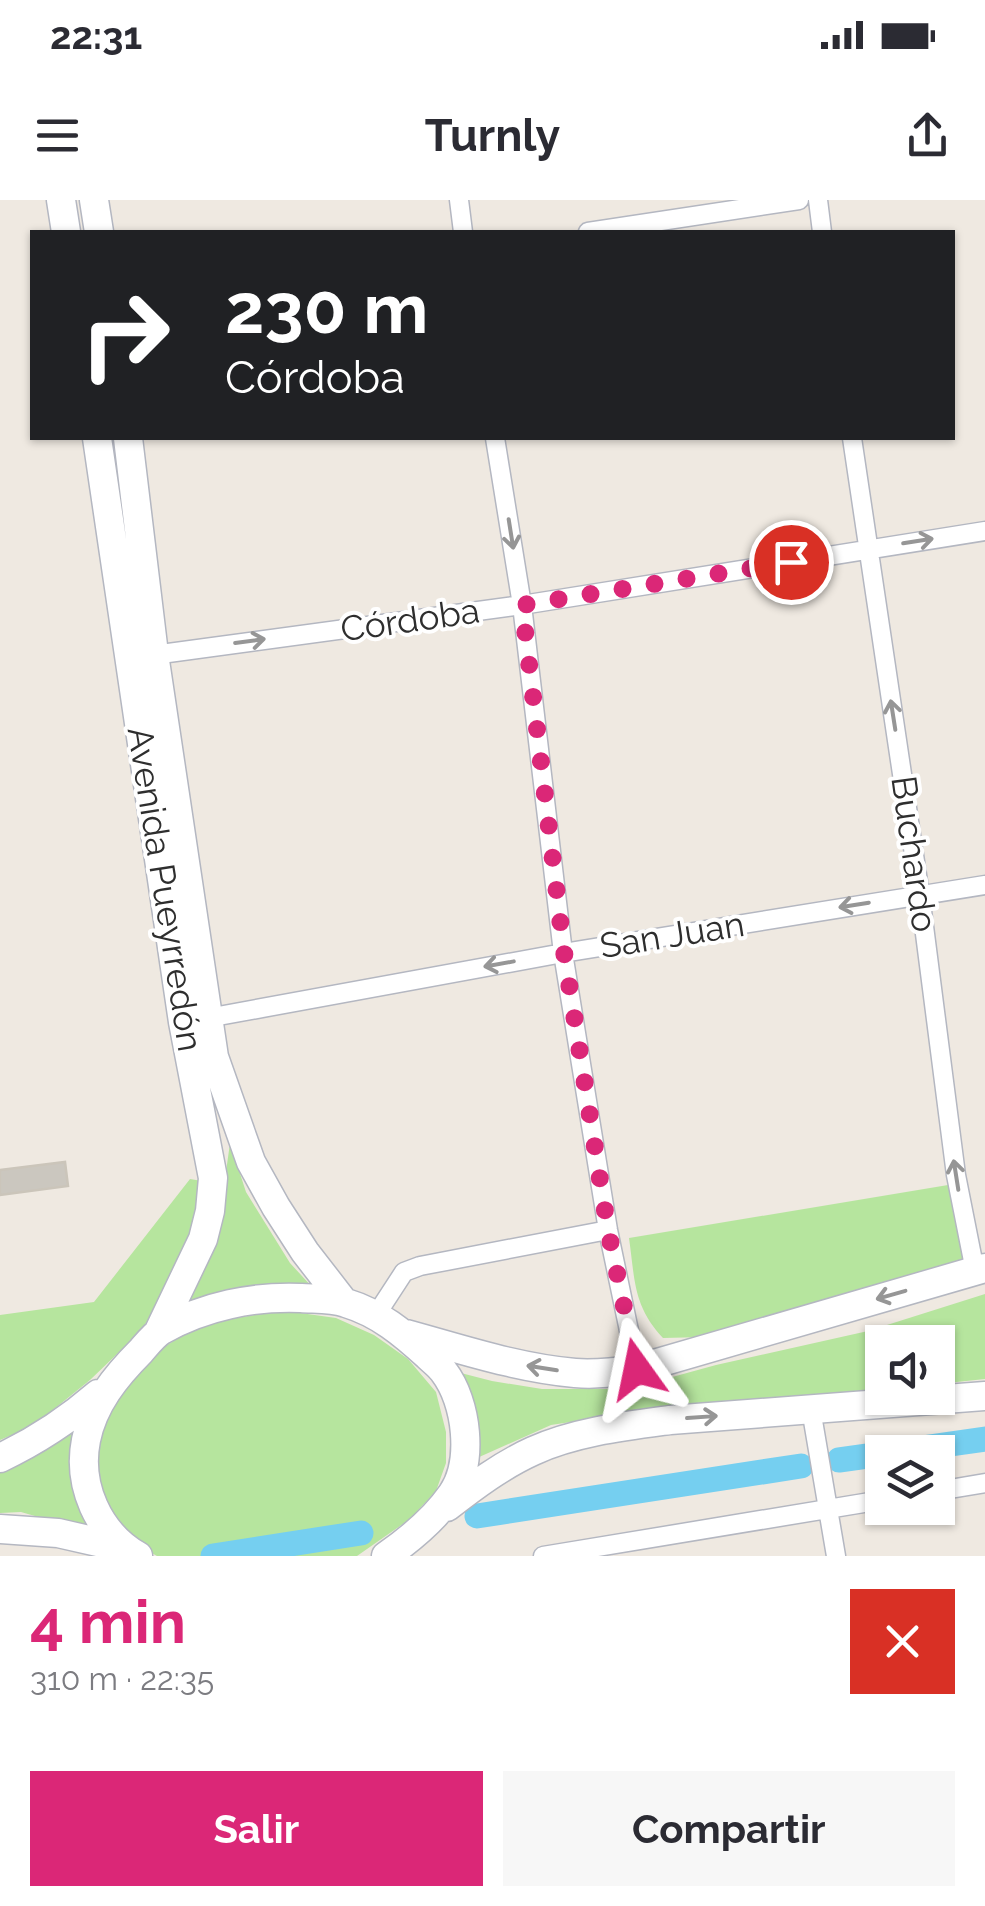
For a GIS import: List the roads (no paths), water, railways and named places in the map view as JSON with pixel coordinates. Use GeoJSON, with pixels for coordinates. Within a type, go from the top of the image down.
{"type":"FeatureCollection","features":[{"type":"Feature","properties":{"kind":"main road"},"geometry":{"type":"LineString","coordinates":[[62,200],[66,230]]}},
{"type":"Feature","properties":{"kind":"main road"},"geometry":{"type":"LineString","coordinates":[[94,200],[99,230]]}},
{"type":"Feature","properties":{"kind":"main road","name":"Avenida Pueyrredón"},"geometry":{"type":"LineString","coordinates":[[97,440],[142,656],[195,1020],[213,1178],[203,1239],[160,1331]]}},
{"type":"Feature","properties":{"kind":"main road","name":"Avenida Pueyrredón"},"geometry":{"type":"LineString","coordinates":[[128,440],[142,656]]}},
{"type":"Feature","properties":{"kind":"main road","name":"Avenida Pueyrredón"},"geometry":{"type":"LineString","coordinates":[[195,1020],[214,1058],[252,1162],[276,1208],[342,1301]]}},
{"type":"Feature","properties":{"kind":"main road"},"geometry":{"type":"LineString","coordinates":[[404,1334],[524,1366],[576,1374],[604,1373],[637,1369],[980,1270]]}},
{"type":"Feature","properties":{"kind":"main road"},"geometry":{"type":"LineString","coordinates":[[0,1458],[75,1414],[160,1331],[209,1310],[243,1301],[274,1297],[342,1301],[376,1315],[404,1334],[445,1372],[462,1412],[467,1453],[454,1492],[422,1526]]}},
{"type":"Feature","properties":{"kind":"main road"},"geometry":{"type":"LineString","coordinates":[[114,1379],[89,1426],[83,1456],[87,1489],[98,1516],[112,1536],[131,1552]]}},
{"type":"Feature","properties":{"kind":"main road"},"geometry":{"type":"LineString","coordinates":[[386,1556],[478,1483],[535,1450],[564,1441],[619,1427],[670,1420],[985,1396]]}},
{"type":"Feature","properties":{"kind":"main road"},"geometry":{"type":"LineString","coordinates":[[0,1529],[58,1532],[131,1552]]}},
{"type":"Feature","properties":{"kind":"street"},"geometry":{"type":"LineString","coordinates":[[459,200],[463,230]]}},
{"type":"Feature","properties":{"kind":"street"},"geometry":{"type":"LineString","coordinates":[[601,230],[799,200]]}},
{"type":"Feature","properties":{"kind":"street"},"geometry":{"type":"LineString","coordinates":[[818,200],[822,230]]}},
{"type":"Feature","properties":{"kind":"street"},"geometry":{"type":"LineString","coordinates":[[495,440],[522,605],[564,952],[608,1230],[637,1369]]}},
{"type":"Feature","properties":{"kind":"street","name":"Buchardo"},"geometry":{"type":"LineString","coordinates":[[852,440],[920,895],[956,1175],[980,1270]]}},
{"type":"Feature","properties":{"kind":"street","name":"Córdoba"},"geometry":{"type":"LineString","coordinates":[[142,656],[522,605],[985,530]]}},
{"type":"Feature","properties":{"kind":"street","name":"San Juan"},"geometry":{"type":"LineString","coordinates":[[195,1020],[564,952],[985,886]]}},
{"type":"Feature","properties":{"kind":"street"},"geometry":{"type":"LineString","coordinates":[[376,1315],[404,1272],[420,1266],[608,1230]]}},
{"type":"Feature","properties":{"kind":"street"},"geometry":{"type":"LineString","coordinates":[[811,1409],[836,1556]]}},
{"type":"Feature","properties":{"kind":"street"},"geometry":{"type":"LineString","coordinates":[[955,1488],[985,1483]]}},
{"type":"Feature","properties":{"kind":"street"},"geometry":{"type":"LineString","coordinates":[[543,1556],[865,1503]]}},
{"type":"Feature","properties":{"kind":"waterway"},"geometry":{"type":"LineString","coordinates":[[955,1443],[985,1439]]}},
{"type":"Feature","properties":{"kind":"waterway"},"geometry":{"type":"LineString","coordinates":[[839,1460],[865,1456]]}},
{"type":"Feature","properties":{"kind":"waterway"},"geometry":{"type":"LineString","coordinates":[[477,1516],[801,1466]]}},
{"type":"Feature","properties":{"kind":"waterway"},"geometry":{"type":"LineString","coordinates":[[213,1556],[361,1533]]}}]}
